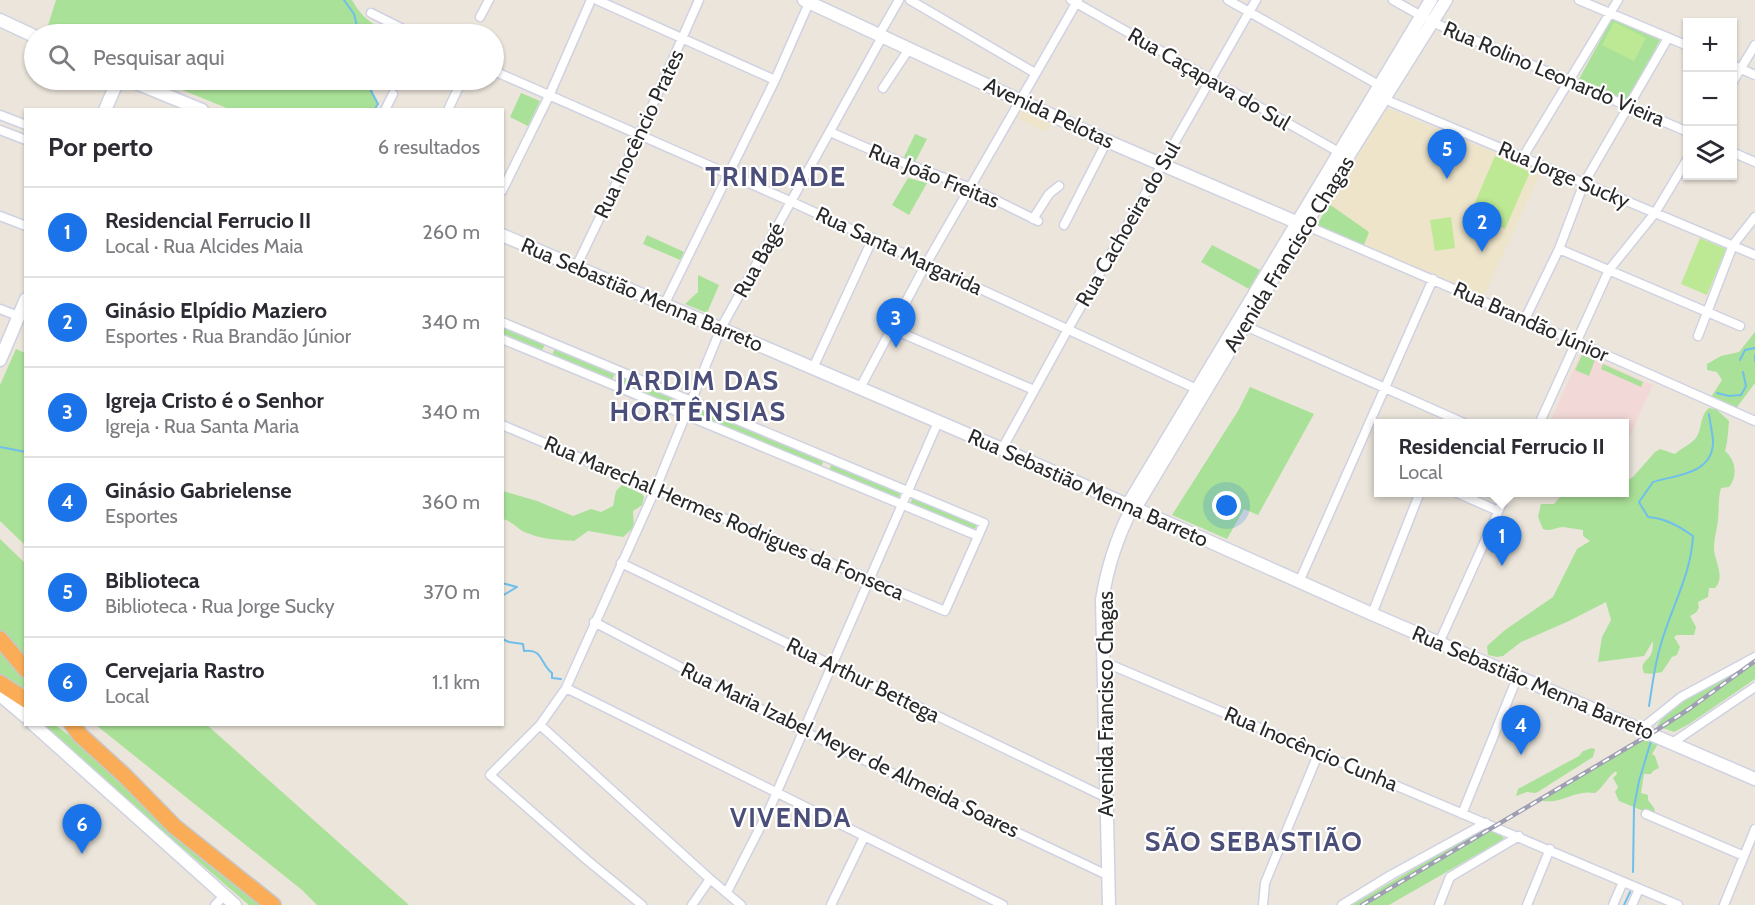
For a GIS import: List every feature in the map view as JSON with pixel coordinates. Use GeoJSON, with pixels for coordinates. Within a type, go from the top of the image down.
{"type":"FeatureCollection","features":[{"type":"Feature","properties":{"kind":"highway"},"geometry":{"type":"LineString","coordinates":[[0,639],[24,668]]}},
{"type":"Feature","properties":{"kind":"highway"},"geometry":{"type":"LineString","coordinates":[[0,683],[24,699]]}},
{"type":"Feature","properties":{"kind":"highway"},"geometry":{"type":"LineString","coordinates":[[76,730],[175,827],[273,905]]}},
{"type":"Feature","properties":{"kind":"main road","name":"Avenida Francisco Chagas"},"geometry":{"type":"LineString","coordinates":[[1427,19],[1431,0]]}},
{"type":"Feature","properties":{"kind":"main road","name":"Avenida Francisco Chagas"},"geometry":{"type":"LineString","coordinates":[[1109,905],[1102,617],[1104,585],[1117,542],[1131,508],[1240,324],[1427,19],[1446,0]]}},
{"type":"Feature","properties":{"kind":"main road","name":"Avenida Pelotas"},"geometry":{"type":"LineString","coordinates":[[807,1],[1107,141],[1301,224]]}},
{"type":"Feature","properties":{"kind":"main road"},"geometry":{"type":"LineString","coordinates":[[0,20],[24,31]]}},
{"type":"Feature","properties":{"kind":"main road"},"geometry":{"type":"LineString","coordinates":[[106,108],[113,90]]}},
{"type":"Feature","properties":{"kind":"main road"},"geometry":{"type":"LineString","coordinates":[[153,90],[197,108]]}},
{"type":"Feature","properties":{"kind":"main road","name":"Rua Sebastião Menna Barreto"},"geometry":{"type":"LineString","coordinates":[[504,237],[1002,449],[1517,678],[1755,779]]}},
{"type":"Feature","properties":{"kind":"main road"},"geometry":{"type":"LineString","coordinates":[[0,360],[24,302]]}},
{"type":"Feature","properties":{"kind":"main road"},"geometry":{"type":"LineString","coordinates":[[0,695],[24,715]]}},
{"type":"Feature","properties":{"kind":"main road"},"geometry":{"type":"LineString","coordinates":[[35,726],[219,900],[235,905]]}},
{"type":"Feature","properties":{"kind":"street"},"geometry":{"type":"LineString","coordinates":[[480,17],[489,0]]}},
{"type":"Feature","properties":{"kind":"street"},"geometry":{"type":"LineString","coordinates":[[504,187],[549,96],[591,0]]}},
{"type":"Feature","properties":{"kind":"street"},"geometry":{"type":"LineString","coordinates":[[597,0],[775,80]]}},
{"type":"Feature","properties":{"kind":"street","name":"Rua Inocêncio Prates"},"geometry":{"type":"LineString","coordinates":[[576,267],[639,136],[699,0]]}},
{"type":"Feature","properties":{"kind":"street","name":"Rua Bagé"},"geometry":{"type":"LineString","coordinates":[[642,905],[490,776],[540,725],[566,688],[655,490],[721,328],[830,132],[899,0]]}},
{"type":"Feature","properties":{"kind":"street"},"geometry":{"type":"LineString","coordinates":[[910,0],[1035,73]]}},
{"type":"Feature","properties":{"kind":"street","name":"Rua Jorge Sucky"},"geometry":{"type":"LineString","coordinates":[[1228,0],[1382,92],[1523,157],[1755,255]]}},
{"type":"Feature","properties":{"kind":"street","name":"Rua Cachoeira do Sul"},"geometry":{"type":"LineString","coordinates":[[1002,449],[1256,0]]}},
{"type":"Feature","properties":{"kind":"street","name":"Rua Rolino Leonardo Vieira"},"geometry":{"type":"LineString","coordinates":[[1393,0],[1427,19],[1683,130]]}},
{"type":"Feature","properties":{"kind":"street"},"geometry":{"type":"LineString","coordinates":[[1579,0],[1683,44]]}},
{"type":"Feature","properties":{"kind":"street"},"geometry":{"type":"LineString","coordinates":[[1523,157],[1618,0]]}},
{"type":"Feature","properties":{"kind":"street"},"geometry":{"type":"LineString","coordinates":[[664,305],[775,80],[807,1]]}},
{"type":"Feature","properties":{"kind":"street"},"geometry":{"type":"LineString","coordinates":[[860,388],[926,264],[1021,100],[1075,1]]}},
{"type":"Feature","properties":{"kind":"street","name":"Rua Caçapava do Sul"},"geometry":{"type":"LineString","coordinates":[[1075,1],[1210,81],[1344,155]]}},
{"type":"Feature","properties":{"kind":"street"},"geometry":{"type":"LineString","coordinates":[[371,13],[393,24]]}},
{"type":"Feature","properties":{"kind":"street"},"geometry":{"type":"LineString","coordinates":[[1525,320],[1559,249],[1584,183],[1668,38]]}},
{"type":"Feature","properties":{"kind":"street"},"geometry":{"type":"LineString","coordinates":[[1755,45],[1737,67],[1755,75]]}},
{"type":"Feature","properties":{"kind":"street"},"geometry":{"type":"LineString","coordinates":[[883,88],[909,49]]}},
{"type":"Feature","properties":{"kind":"street","name":"Rua Santa Margarida"},"geometry":{"type":"LineString","coordinates":[[504,76],[873,238],[1200,390]]}},
{"type":"Feature","properties":{"kind":"street"},"geometry":{"type":"LineString","coordinates":[[449,108],[457,90]]}},
{"type":"Feature","properties":{"kind":"street"},"geometry":{"type":"LineString","coordinates":[[386,108],[393,94]]}},
{"type":"Feature","properties":{"kind":"street"},"geometry":{"type":"LineString","coordinates":[[0,115],[24,124]]}},
{"type":"Feature","properties":{"kind":"street"},"geometry":{"type":"LineString","coordinates":[[0,130],[24,139]]}},
{"type":"Feature","properties":{"kind":"street","name":"Rua João Freitas"},"geometry":{"type":"LineString","coordinates":[[830,132],[910,166],[971,188],[1036,220],[1049,194],[1059,186]]}},
{"type":"Feature","properties":{"kind":"street"},"geometry":{"type":"LineString","coordinates":[[1064,225],[1107,141]]}},
{"type":"Feature","properties":{"kind":"street"},"geometry":{"type":"LineString","coordinates":[[1737,154],[1755,162]]}},
{"type":"Feature","properties":{"kind":"street"},"geometry":{"type":"LineString","coordinates":[[1541,419],[1609,270],[1655,213],[1683,166]]}},
{"type":"Feature","properties":{"kind":"street"},"geometry":{"type":"LineString","coordinates":[[0,216],[24,225]]}},
{"type":"Feature","properties":{"kind":"street"},"geometry":{"type":"LineString","coordinates":[[1698,336],[1733,245],[1755,217]]}},
{"type":"Feature","properties":{"kind":"street","name":"Rua Brandão Júnior"},"geometry":{"type":"LineString","coordinates":[[1301,224],[1433,279],[1755,421]]}},
{"type":"Feature","properties":{"kind":"street"},"geometry":{"type":"LineString","coordinates":[[813,368],[873,238]]}},
{"type":"Feature","properties":{"kind":"street"},"geometry":{"type":"LineString","coordinates":[[1559,249],[1740,326]]}},
{"type":"Feature","properties":{"kind":"street"},"geometry":{"type":"LineString","coordinates":[[1299,582],[1433,279]]}},
{"type":"Feature","properties":{"kind":"street"},"geometry":{"type":"LineString","coordinates":[[0,309],[18,316]]}},
{"type":"Feature","properties":{"kind":"street"},"geometry":{"type":"LineString","coordinates":[[504,323],[984,523],[978,536],[504,340]]}},
{"type":"Feature","properties":{"kind":"street"},"geometry":{"type":"LineString","coordinates":[[1240,324],[1457,419]]}},
{"type":"Feature","properties":{"kind":"street"},"geometry":{"type":"LineString","coordinates":[[892,329],[1034,390]]}},
{"type":"Feature","properties":{"kind":"street"},"geometry":{"type":"LineString","coordinates":[[546,357],[552,343]]}},
{"type":"Feature","properties":{"kind":"street"},"geometry":{"type":"LineString","coordinates":[[614,386],[620,372]]}},
{"type":"Feature","properties":{"kind":"street"},"geometry":{"type":"LineString","coordinates":[[727,892],[756,838],[938,422]]}},
{"type":"Feature","properties":{"kind":"street","name":"Rua Marechal Hermes Rodrigues da Fonseca"},"geometry":{"type":"LineString","coordinates":[[504,426],[945,611],[978,536]]}},
{"type":"Feature","properties":{"kind":"street"},"geometry":{"type":"LineString","coordinates":[[824,472],[829,459]]}},
{"type":"Feature","properties":{"kind":"street"},"geometry":{"type":"LineString","coordinates":[[1372,614],[1418,497]]}},
{"type":"Feature","properties":{"kind":"street"},"geometry":{"type":"LineString","coordinates":[[1466,497],[1498,511]]}},
{"type":"Feature","properties":{"kind":"street"},"geometry":{"type":"LineString","coordinates":[[1439,643],[1505,497]]}},
{"type":"Feature","properties":{"kind":"street","name":"Rua Arthur Bettega"},"geometry":{"type":"LineString","coordinates":[[621,563],[1105,797]]}},
{"type":"Feature","properties":{"kind":"street","name":"Rua Maria Izabel Meyer de Almeida Soares"},"geometry":{"type":"LineString","coordinates":[[594,622],[803,731],[1107,875]]}},
{"type":"Feature","properties":{"kind":"street"},"geometry":{"type":"LineString","coordinates":[[1641,729],[1681,697],[1755,657]]}},
{"type":"Feature","properties":{"kind":"street","name":"Rua Inocêncio Cunha"},"geometry":{"type":"LineString","coordinates":[[1104,662],[1678,905]]}},
{"type":"Feature","properties":{"kind":"street"},"geometry":{"type":"LineString","coordinates":[[1462,814],[1517,678]]}},
{"type":"Feature","properties":{"kind":"street"},"geometry":{"type":"LineString","coordinates":[[1672,743],[1755,687]]}},
{"type":"Feature","properties":{"kind":"street"},"geometry":{"type":"LineString","coordinates":[[566,688],[1003,905]]}},
{"type":"Feature","properties":{"kind":"street"},"geometry":{"type":"LineString","coordinates":[[540,725],[741,905]]}},
{"type":"Feature","properties":{"kind":"street"},"geometry":{"type":"LineString","coordinates":[[1263,905],[1265,883],[1319,752]]}},
{"type":"Feature","properties":{"kind":"street"},"geometry":{"type":"LineString","coordinates":[[1646,814],[1744,856]]}},
{"type":"Feature","properties":{"kind":"street"},"geometry":{"type":"LineString","coordinates":[[1342,905],[1391,875],[1486,823]]}},
{"type":"Feature","properties":{"kind":"street"},"geometry":{"type":"LineString","coordinates":[[1724,905],[1755,829]]}},
{"type":"Feature","properties":{"kind":"street"},"geometry":{"type":"LineString","coordinates":[[1439,905],[1450,877],[1519,836]]}},
{"type":"Feature","properties":{"kind":"street"},"geometry":{"type":"LineString","coordinates":[[833,905],[864,837]]}},
{"type":"Feature","properties":{"kind":"street"},"geometry":{"type":"LineString","coordinates":[[1527,905],[1550,849]]}},
{"type":"Feature","properties":{"kind":"street"},"geometry":{"type":"LineString","coordinates":[[692,904],[710,879]]}},
{"type":"Feature","properties":{"kind":"street"},"geometry":{"type":"LineString","coordinates":[[1613,905],[1623,882]]}},
{"type":"Feature","properties":{"kind":"street"},"geometry":{"type":"LineString","coordinates":[[1632,905],[1639,889]]}},
{"type":"Feature","properties":{"kind":"shaded area"},"geometry":{"type":"Polygon","coordinates":[[[1023,107],[1052,121],[1046,132],[1018,118],[1023,107]]]}},
{"type":"Feature","properties":{"kind":"shaded area"},"geometry":{"type":"Polygon","coordinates":[[[1386,108],[1541,171],[1484,296],[1317,225],[1386,108]]]}},
{"type":"Feature","properties":{"kind":"shaded area"},"geometry":{"type":"Polygon","coordinates":[[[1581,353],[1653,385],[1629,437],[1629,419],[1551,419],[1581,353]]]}},
{"type":"Feature","properties":{"kind":"green space"},"geometry":{"type":"Polygon","coordinates":[[[56,0],[352,0],[364,17],[374,24],[48,24],[56,0]]]}},
{"type":"Feature","properties":{"kind":"green space"},"geometry":{"type":"Polygon","coordinates":[[[1612,19],[1660,40],[1628,101],[1579,79],[1612,19]]]}},
{"type":"Feature","properties":{"kind":"green space"},"geometry":{"type":"Polygon","coordinates":[[[1614,22],[1646,38],[1634,61],[1602,45],[1614,22]]]}},
{"type":"Feature","properties":{"kind":"green space"},"geometry":{"type":"Polygon","coordinates":[[[182,90],[373,90],[378,104],[375,108],[227,108],[182,90]]]}},
{"type":"Feature","properties":{"kind":"green space"},"geometry":{"type":"Polygon","coordinates":[[[521,93],[540,101],[528,126],[510,117],[521,93]]]}},
{"type":"Feature","properties":{"kind":"green space"},"geometry":{"type":"Polygon","coordinates":[[[915,134],[927,139],[914,164],[903,159],[915,134]]]}},
{"type":"Feature","properties":{"kind":"green space"},"geometry":{"type":"Polygon","coordinates":[[[1495,156],[1530,172],[1505,229],[1470,214],[1495,156]]]}},
{"type":"Feature","properties":{"kind":"green space"},"geometry":{"type":"Polygon","coordinates":[[[908,178],[927,183],[909,215],[892,205],[908,178]]]}},
{"type":"Feature","properties":{"kind":"green space"},"geometry":{"type":"Polygon","coordinates":[[[1329,204],[1369,232],[1364,245],[1317,225],[1329,204]]]}},
{"type":"Feature","properties":{"kind":"green space"},"geometry":{"type":"Polygon","coordinates":[[[1451,217],[1455,248],[1435,251],[1430,220],[1451,217]]]}},
{"type":"Feature","properties":{"kind":"green space"},"geometry":{"type":"Polygon","coordinates":[[[647,235],[684,252],[680,260],[643,244],[647,235]]]}},
{"type":"Feature","properties":{"kind":"green space"},"geometry":{"type":"Polygon","coordinates":[[[1700,238],[1726,249],[1707,295],[1681,284],[1700,238]]]}},
{"type":"Feature","properties":{"kind":"green space"},"geometry":{"type":"Polygon","coordinates":[[[1212,245],[1260,270],[1249,289],[1201,262],[1212,245]]]}},
{"type":"Feature","properties":{"kind":"green space"},"geometry":{"type":"Polygon","coordinates":[[[698,275],[719,285],[707,313],[685,304],[698,292],[698,275]]]}},
{"type":"Feature","properties":{"kind":"green space"},"geometry":{"type":"Polygon","coordinates":[[[504,327],[545,344],[542,351],[504,334],[504,327]]]}},
{"type":"Feature","properties":{"kind":"green space"},"geometry":{"type":"Polygon","coordinates":[[[1755,332],[1755,383],[1734,411],[1711,397],[1722,380],[1717,372],[1707,370],[1707,364],[1721,356],[1739,352],[1755,332]]]}},
{"type":"Feature","properties":{"kind":"green space"},"geometry":{"type":"Polygon","coordinates":[[[555,348],[615,373],[612,380],[552,355],[555,348]]]}},
{"type":"Feature","properties":{"kind":"green space"},"geometry":{"type":"Polygon","coordinates":[[[16,349],[24,353],[24,544],[0,521],[0,385],[16,349]]]}},
{"type":"Feature","properties":{"kind":"green space"},"geometry":{"type":"Polygon","coordinates":[[[1582,355],[1595,360],[1589,376],[1575,370],[1582,355]]]}},
{"type":"Feature","properties":{"kind":"green space"},"geometry":{"type":"Polygon","coordinates":[[[1603,364],[1643,382],[1641,387],[1601,369],[1603,364]]]}},
{"type":"Feature","properties":{"kind":"green space"},"geometry":{"type":"Polygon","coordinates":[[[623,376],[681,401],[678,408],[620,383],[623,376]]]}},
{"type":"Feature","properties":{"kind":"green space"},"geometry":{"type":"Polygon","coordinates":[[[1250,387],[1314,414],[1258,515],[1244,509],[1227,539],[1172,515],[1238,411],[1250,387]]]}},
{"type":"Feature","properties":{"kind":"green space"},"geometry":{"type":"Polygon","coordinates":[[[696,407],[824,460],[821,467],[693,414],[696,407]]]}},
{"type":"Feature","properties":{"kind":"green space"},"geometry":{"type":"Polygon","coordinates":[[[1709,408],[1716,409],[1729,421],[1725,451],[1732,459],[1735,473],[1732,483],[1729,487],[1721,488],[1719,496],[1714,553],[1720,573],[1719,579],[1715,588],[1709,588],[1708,597],[1698,602],[1697,611],[1690,616],[1696,627],[1694,635],[1674,637],[1680,647],[1677,655],[1672,657],[1662,672],[1651,674],[1644,673],[1643,670],[1644,663],[1652,653],[1653,641],[1644,656],[1598,662],[1602,637],[1611,620],[1606,602],[1521,642],[1503,656],[1488,655],[1487,646],[1505,630],[1553,597],[1577,549],[1590,541],[1583,536],[1583,530],[1563,527],[1543,529],[1538,517],[1541,504],[1554,504],[1560,497],[1629,497],[1629,480],[1655,452],[1660,449],[1675,454],[1693,441],[1709,408]]]}},
{"type":"Feature","properties":{"kind":"green space"},"geometry":{"type":"Polygon","coordinates":[[[832,463],[901,492],[898,499],[829,470],[832,463]]]}},
{"type":"Feature","properties":{"kind":"green space"},"geometry":{"type":"Polygon","coordinates":[[[622,485],[644,497],[642,505],[633,511],[634,527],[623,537],[588,531],[574,541],[550,539],[527,533],[504,519],[504,491],[537,501],[573,516],[591,509],[601,512],[613,506],[616,491],[622,485]]]}},
{"type":"Feature","properties":{"kind":"green space"},"geometry":{"type":"Polygon","coordinates":[[[913,497],[977,524],[974,531],[910,504],[913,497]]]}},
{"type":"Feature","properties":{"kind":"green space"},"geometry":{"type":"Polygon","coordinates":[[[0,539],[24,562],[24,657],[0,631],[0,539]]]}},
{"type":"Feature","properties":{"kind":"green space"},"geometry":{"type":"Polygon","coordinates":[[[0,647],[24,675],[24,693],[0,677],[0,647]]]}},
{"type":"Feature","properties":{"kind":"green space"},"geometry":{"type":"Polygon","coordinates":[[[1755,660],[1755,679],[1689,724],[1674,732],[1657,726],[1664,716],[1688,698],[1755,660]]]}},
{"type":"Feature","properties":{"kind":"green space"},"geometry":{"type":"Polygon","coordinates":[[[40,726],[56,726],[81,744],[264,905],[249,905],[40,726]]]}},
{"type":"Feature","properties":{"kind":"green space"},"geometry":{"type":"Polygon","coordinates":[[[97,726],[208,726],[409,905],[317,905],[302,890],[97,726]]]}},
{"type":"Feature","properties":{"kind":"green space"},"geometry":{"type":"Polygon","coordinates":[[[1644,738],[1657,741],[1658,744],[1652,754],[1659,768],[1651,774],[1644,774],[1641,793],[1648,795],[1648,800],[1655,812],[1651,814],[1619,801],[1615,792],[1618,787],[1613,778],[1617,774],[1616,771],[1595,793],[1580,793],[1554,801],[1540,800],[1644,738]]]}},
{"type":"Feature","properties":{"kind":"green space"},"geometry":{"type":"Polygon","coordinates":[[[1592,748],[1595,749],[1593,757],[1536,793],[1527,792],[1516,796],[1518,789],[1592,748]]]}},
{"type":"Feature","properties":{"kind":"green space"},"geometry":{"type":"Polygon","coordinates":[[[1482,829],[1500,833],[1504,839],[1389,905],[1352,905],[1482,829]]]}},
{"type":"Feature","properties":{"kind":"waterway"},"geometry":{"type":"LineString","coordinates":[[344,0],[354,14],[356,24]]}},
{"type":"Feature","properties":{"kind":"waterway"},"geometry":{"type":"LineString","coordinates":[[371,90],[378,104],[375,108]]}},
{"type":"Feature","properties":{"kind":"waterway"},"geometry":{"type":"LineString","coordinates":[[1740,360],[1745,350],[1755,348]]}},
{"type":"Feature","properties":{"kind":"waterway"},"geometry":{"type":"LineString","coordinates":[[1755,355],[1755,361]]}},
{"type":"Feature","properties":{"kind":"waterway"},"geometry":{"type":"LineString","coordinates":[[1717,393],[1729,396],[1741,395],[1746,386],[1743,372]]}},
{"type":"Feature","properties":{"kind":"waterway"},"geometry":{"type":"LineString","coordinates":[[1649,706],[1659,651],[1684,580],[1693,536],[1672,523],[1648,517],[1639,502],[1653,482],[1691,472],[1706,461],[1713,443],[1709,414]]}},
{"type":"Feature","properties":{"kind":"waterway"},"geometry":{"type":"LineString","coordinates":[[0,447],[24,452]]}},
{"type":"Feature","properties":{"kind":"waterway"},"geometry":{"type":"LineString","coordinates":[[504,584],[517,587],[504,595]]}},
{"type":"Feature","properties":{"kind":"waterway"},"geometry":{"type":"LineString","coordinates":[[504,640],[523,644],[524,651],[538,654],[552,673],[552,678],[561,679]]}},
{"type":"Feature","properties":{"kind":"waterway"},"geometry":{"type":"LineString","coordinates":[[1633,872],[1634,807],[1651,741]]}},
{"type":"Feature","properties":{"kind":"waterway"},"geometry":{"type":"LineString","coordinates":[[1624,905],[1630,892]]}},
{"type":"Feature","properties":{"kind":"railway"},"geometry":{"type":"LineString","coordinates":[[1362,905],[1652,733],[1755,661]]}},
{"type":"Feature","properties":{"kind":"place","name":"Biblioteca"},"geometry":{"type":"Point","coordinates":[1447,179]}},
{"type":"Feature","properties":{"kind":"place","name":"Ginásio Elpídio Maziero"},"geometry":{"type":"Point","coordinates":[1482,252]}},
{"type":"Feature","properties":{"kind":"place","name":"Igreja Cristo é o Senhor"},"geometry":{"type":"Point","coordinates":[896,348]}},
{"type":"Feature","properties":{"kind":"place","name":"Residencial Ferrucio II"},"geometry":{"type":"Point","coordinates":[1502,566]}},
{"type":"Feature","properties":{"kind":"place","name":"Ginásio Gabrielense"},"geometry":{"type":"Point","coordinates":[1521,755]}},
{"type":"Feature","properties":{"kind":"place","name":"Cervejaria Rastro"},"geometry":{"type":"Point","coordinates":[82,854]}},
{"type":"Feature","properties":{"kind":"district","name":"TRINDADE"},"geometry":{"type":"Point","coordinates":[776,177]}},
{"type":"Feature","properties":{"kind":"district","name":"JARDIM DAS HORTÊNSIAS"},"geometry":{"type":"Point","coordinates":[698,396]}},
{"type":"Feature","properties":{"kind":"district","name":"VIVENDA"},"geometry":{"type":"Point","coordinates":[791,818]}},
{"type":"Feature","properties":{"kind":"district","name":"SÃO SEBASTIÃO"},"geometry":{"type":"Point","coordinates":[1254,842]}}]}
